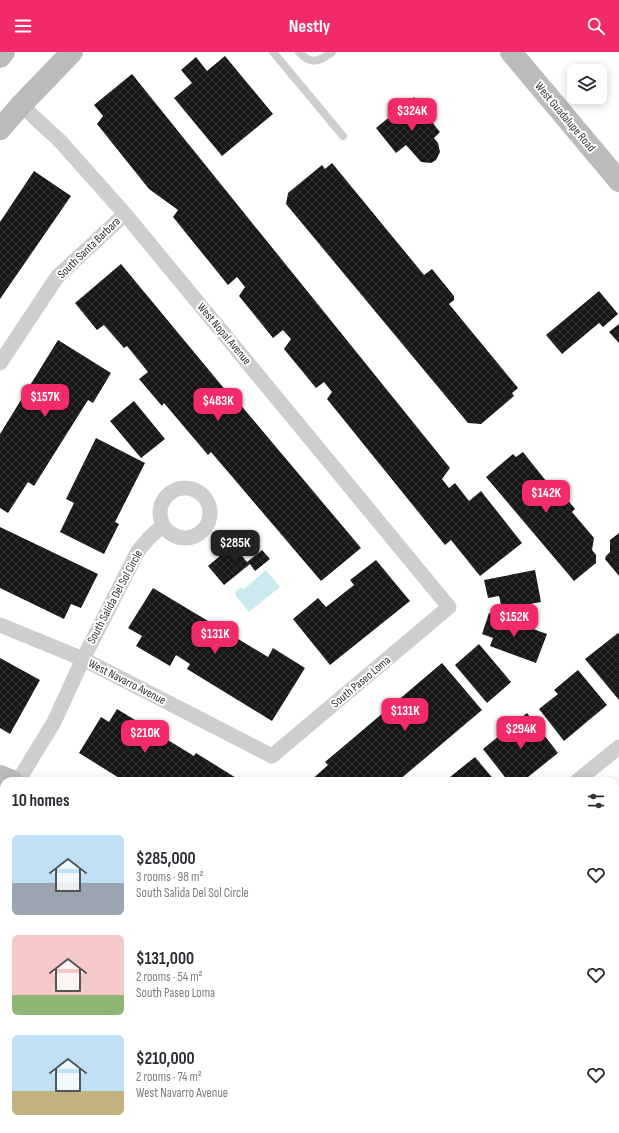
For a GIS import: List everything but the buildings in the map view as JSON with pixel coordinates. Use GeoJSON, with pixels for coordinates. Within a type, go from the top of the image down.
{"type":"FeatureCollection","features":[{"type":"Feature","properties":{"kind":"main road"},"geometry":{"type":"LineString","coordinates":[[0,57],[4,52]]}},
{"type":"Feature","properties":{"kind":"main road"},"geometry":{"type":"LineString","coordinates":[[0,129],[72,52]]}},
{"type":"Feature","properties":{"kind":"main road","name":"West Guadalupe Road"},"geometry":{"type":"LineString","coordinates":[[511,52],[619,182]]}},
{"type":"Feature","properties":{"kind":"street","name":"West Nopal Avenue"},"geometry":{"type":"LineString","coordinates":[[21,105],[60,141],[125,214],[450,607]]}},
{"type":"Feature","properties":{"kind":"street","name":"South Santa Barbara"},"geometry":{"type":"LineString","coordinates":[[0,363],[57,277],[125,214]]}},
{"type":"Feature","properties":{"kind":"street","name":"South Salida Del Sol Circle"},"geometry":{"type":"LineString","coordinates":[[20,777],[54,722],[82,659],[138,552],[149,538],[163,525]]}},
{"type":"Feature","properties":{"kind":"street","name":"South Paseo Loma"},"geometry":{"type":"LineString","coordinates":[[272,756],[450,607]]}},
{"type":"Feature","properties":{"kind":"street","name":"West Navarro Avenue"},"geometry":{"type":"LineString","coordinates":[[0,625],[82,659],[272,756]]}},
{"type":"Feature","properties":{"kind":"street"},"geometry":{"type":"LineString","coordinates":[[582,777],[619,747]]}},
{"type":"Feature","properties":{"kind":"lane"},"geometry":{"type":"LineString","coordinates":[[273,52],[344,136]]}},
{"type":"Feature","properties":{"kind":"lane"},"geometry":{"type":"LineString","coordinates":[[299,52],[304,58],[314,62],[323,59],[332,52]]}},
{"type":"Feature","properties":{"kind":"water"},"geometry":{"type":"Polygon","coordinates":[[[266,570],[280,587],[249,612],[236,596],[235,592],[240,588],[244,589],[266,570]]]}}]}
